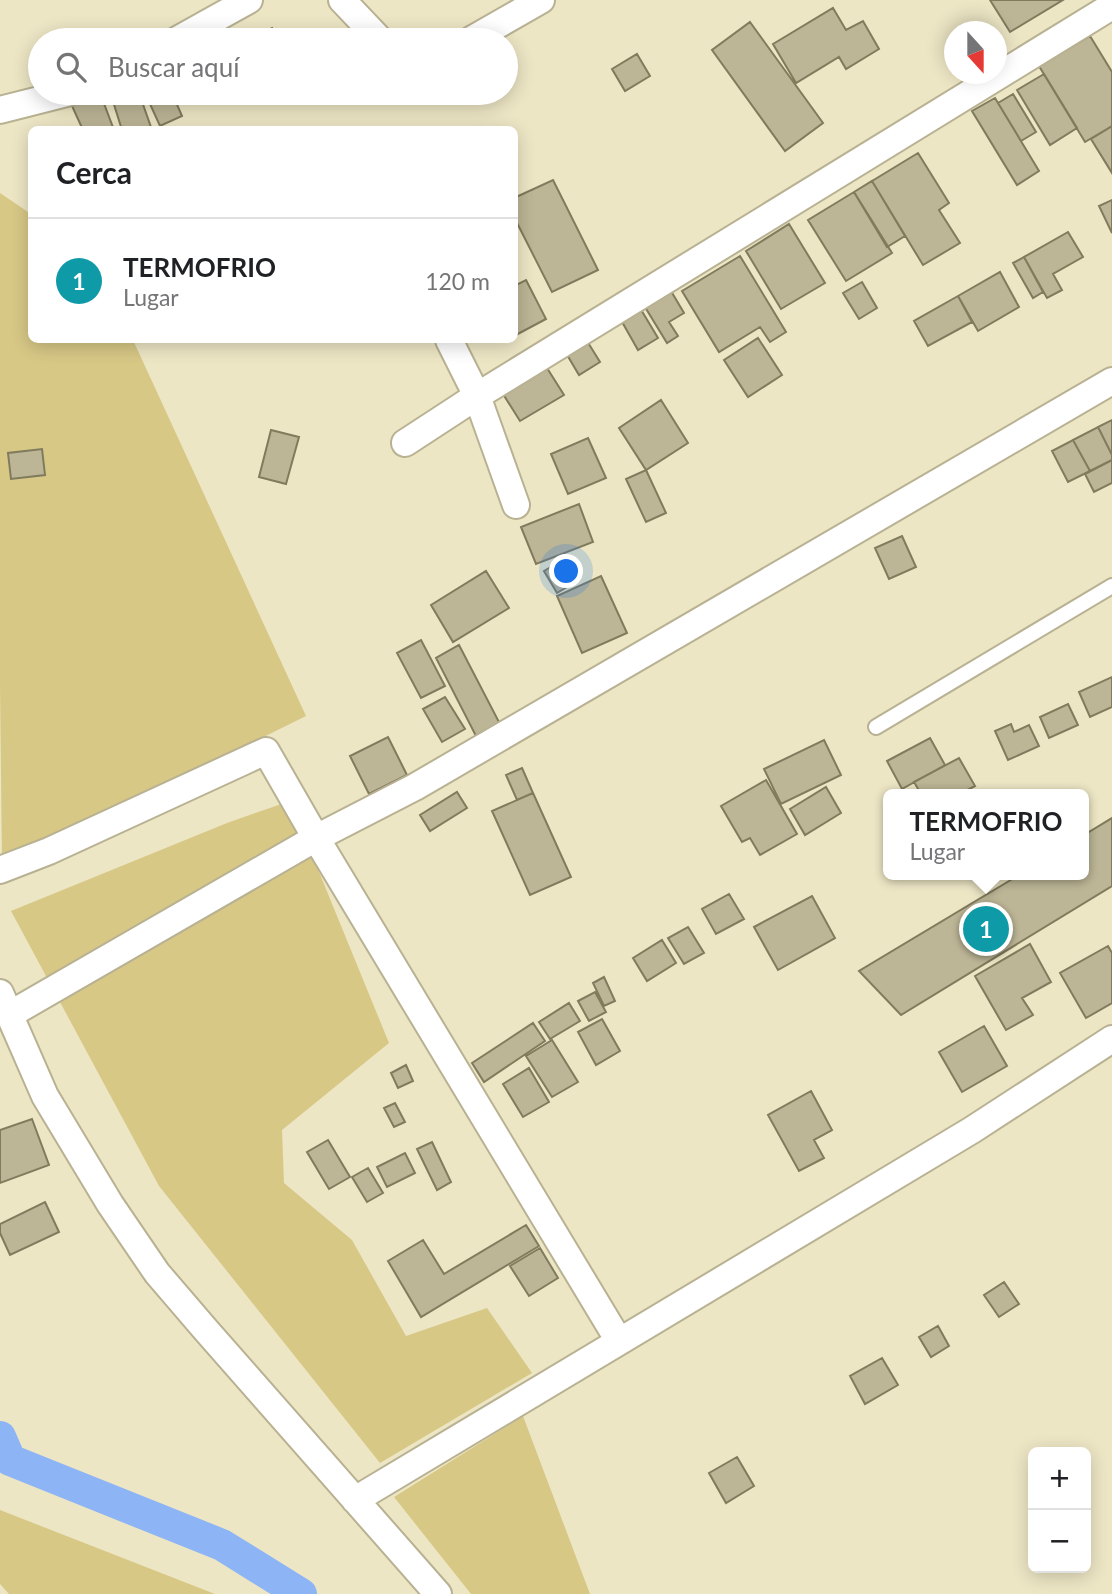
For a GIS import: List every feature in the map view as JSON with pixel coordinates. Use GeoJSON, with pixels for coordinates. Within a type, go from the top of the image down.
{"type":"FeatureCollection","features":[{"type":"Feature","properties":{"kind":"street"},"geometry":{"type":"LineString","coordinates":[[199,28],[249,0]]}},
{"type":"Feature","properties":{"kind":"street"},"geometry":{"type":"LineString","coordinates":[[342,0],[369,28]]}},
{"type":"Feature","properties":{"kind":"street"},"geometry":{"type":"LineString","coordinates":[[492,28],[541,0]]}},
{"type":"Feature","properties":{"kind":"street"},"geometry":{"type":"LineString","coordinates":[[405,443],[477,396],[1112,6]]}},
{"type":"Feature","properties":{"kind":"street"},"geometry":{"type":"LineString","coordinates":[[0,110],[28,103]]}},
{"type":"Feature","properties":{"kind":"street"},"geometry":{"type":"LineString","coordinates":[[450,343],[477,396],[516,505]]}},
{"type":"Feature","properties":{"kind":"street"},"geometry":{"type":"LineString","coordinates":[[438,1594],[158,1273],[110,1204],[45,1096],[5,1004],[415,787],[1112,381]]}},
{"type":"Feature","properties":{"kind":"street"},"geometry":{"type":"LineString","coordinates":[[0,870],[48,852],[266,751],[619,1341]]}},
{"type":"Feature","properties":{"kind":"street"},"geometry":{"type":"LineString","coordinates":[[355,1500],[961,1137],[1112,1039]]}},
{"type":"Feature","properties":{"kind":"lane"},"geometry":{"type":"LineString","coordinates":[[876,727],[1112,586]]}},
{"type":"Feature","properties":{"kind":"shaded area"},"geometry":{"type":"Polygon","coordinates":[[[0,193],[28,212],[28,343],[134,343],[306,716],[2,866],[0,193]]]}},
{"type":"Feature","properties":{"kind":"shaded area"},"geometry":{"type":"Polygon","coordinates":[[[290,801],[389,1043],[282,1130],[284,1183],[352,1240],[406,1336],[487,1308],[532,1373],[380,1463],[159,1186],[11,911],[227,823],[290,801]]]}},
{"type":"Feature","properties":{"kind":"shaded area"},"geometry":{"type":"Polygon","coordinates":[[[523,1416],[590,1594],[471,1594],[394,1497],[523,1416]]]}},
{"type":"Feature","properties":{"kind":"shaded area"},"geometry":{"type":"Polygon","coordinates":[[[0,1510],[215,1594],[9,1594],[0,1584],[0,1510]]]}},
{"type":"Feature","properties":{"kind":"building"},"geometry":{"type":"Polygon","coordinates":[[[990,0],[1063,0],[1010,32],[1007,21],[1003,21],[990,0]]]}},
{"type":"Feature","properties":{"kind":"building"},"geometry":{"type":"Polygon","coordinates":[[[833,8],[846,30],[863,21],[879,49],[846,69],[839,57],[796,83],[773,44],[833,8]]]}},
{"type":"Feature","properties":{"kind":"building"},"geometry":{"type":"Polygon","coordinates":[[[750,22],[823,123],[785,151],[712,50],[750,22]]]}},
{"type":"Feature","properties":{"kind":"building"},"geometry":{"type":"Polygon","coordinates":[[[1090,36],[1112,72],[1112,126],[1085,142],[1039,66],[1090,36]]]}},
{"type":"Feature","properties":{"kind":"building"},"geometry":{"type":"Polygon","coordinates":[[[637,54],[650,76],[625,91],[612,69],[637,54]]]}},
{"type":"Feature","properties":{"kind":"building"},"geometry":{"type":"Polygon","coordinates":[[[1044,74],[1077,128],[1050,145],[1017,90],[1044,74]]]}},
{"type":"Feature","properties":{"kind":"building"},"geometry":{"type":"Polygon","coordinates":[[[1013,94],[1036,132],[1021,141],[998,103],[1013,94]]]}},
{"type":"Feature","properties":{"kind":"building"},"geometry":{"type":"Polygon","coordinates":[[[995,98],[1039,171],[1017,185],[972,111],[995,98]]]}},
{"type":"Feature","properties":{"kind":"building"},"geometry":{"type":"Polygon","coordinates":[[[105,105],[112,126],[81,126],[72,106],[105,105]]]}},
{"type":"Feature","properties":{"kind":"building"},"geometry":{"type":"Polygon","coordinates":[[[114,105],[143,105],[151,126],[121,126],[114,105]]]}},
{"type":"Feature","properties":{"kind":"building"},"geometry":{"type":"Polygon","coordinates":[[[150,105],[177,105],[182,116],[160,126],[150,105]]]}},
{"type":"Feature","properties":{"kind":"building"},"geometry":{"type":"Polygon","coordinates":[[[1112,126],[1112,173],[1091,139],[1112,126]]]}},
{"type":"Feature","properties":{"kind":"building"},"geometry":{"type":"Polygon","coordinates":[[[918,153],[949,203],[939,210],[960,243],[923,265],[872,181],[918,153]]]}},
{"type":"Feature","properties":{"kind":"building"},"geometry":{"type":"Polygon","coordinates":[[[553,180],[598,270],[552,292],[518,225],[518,196],[553,180]]]}},
{"type":"Feature","properties":{"kind":"building"},"geometry":{"type":"Polygon","coordinates":[[[872,181],[905,236],[887,247],[854,192],[872,181]]]}},
{"type":"Feature","properties":{"kind":"building"},"geometry":{"type":"Polygon","coordinates":[[[854,192],[892,253],[846,281],[808,220],[854,192]]]}},
{"type":"Feature","properties":{"kind":"building"},"geometry":{"type":"Polygon","coordinates":[[[1112,200],[1112,233],[1099,206],[1112,200]]]}},
{"type":"Feature","properties":{"kind":"building"},"geometry":{"type":"Polygon","coordinates":[[[789,224],[825,283],[781,309],[746,251],[789,224]]]}},
{"type":"Feature","properties":{"kind":"building"},"geometry":{"type":"Polygon","coordinates":[[[1068,232],[1083,257],[1053,274],[1062,290],[1047,298],[1024,257],[1068,232]]]}},
{"type":"Feature","properties":{"kind":"building"},"geometry":{"type":"Polygon","coordinates":[[[740,256],[786,332],[770,342],[760,327],[719,352],[682,291],[740,256]]]}},
{"type":"Feature","properties":{"kind":"building"},"geometry":{"type":"Polygon","coordinates":[[[1024,257],[1043,292],[1033,298],[1013,263],[1024,257]]]}},
{"type":"Feature","properties":{"kind":"building"},"geometry":{"type":"Polygon","coordinates":[[[1000,272],[1019,307],[978,331],[958,296],[1000,272]]]}},
{"type":"Feature","properties":{"kind":"building"},"geometry":{"type":"Polygon","coordinates":[[[526,280],[546,319],[518,334],[518,284],[526,280]]]}},
{"type":"Feature","properties":{"kind":"building"},"geometry":{"type":"Polygon","coordinates":[[[862,282],[877,308],[859,319],[843,293],[862,282]]]}},
{"type":"Feature","properties":{"kind":"building"},"geometry":{"type":"Polygon","coordinates":[[[671,291],[684,313],[669,322],[678,336],[667,343],[645,307],[671,291]]]}},
{"type":"Feature","properties":{"kind":"building"},"geometry":{"type":"Polygon","coordinates":[[[958,296],[972,322],[928,346],[914,321],[958,296]]]}},
{"type":"Feature","properties":{"kind":"building"},"geometry":{"type":"Polygon","coordinates":[[[640,308],[658,338],[638,350],[621,320],[640,308]]]}},
{"type":"Feature","properties":{"kind":"building"},"geometry":{"type":"Polygon","coordinates":[[[758,338],[782,375],[748,397],[724,360],[758,338]]]}},
{"type":"Feature","properties":{"kind":"building"},"geometry":{"type":"Polygon","coordinates":[[[587,341],[600,362],[579,375],[566,353],[587,341]]]}},
{"type":"Feature","properties":{"kind":"building"},"geometry":{"type":"Polygon","coordinates":[[[547,368],[564,395],[520,421],[503,394],[547,368]]]}},
{"type":"Feature","properties":{"kind":"building"},"geometry":{"type":"Polygon","coordinates":[[[661,400],[688,443],[646,470],[619,428],[661,400]]]}},
{"type":"Feature","properties":{"kind":"building"},"geometry":{"type":"Polygon","coordinates":[[[1112,420],[1112,455],[1098,427],[1112,420]]]}},
{"type":"Feature","properties":{"kind":"building"},"geometry":{"type":"Polygon","coordinates":[[[1098,427],[1112,460],[1090,471],[1073,440],[1098,427]]]}},
{"type":"Feature","properties":{"kind":"building"},"geometry":{"type":"Polygon","coordinates":[[[271,430],[299,437],[286,484],[259,477],[271,430]]]}},
{"type":"Feature","properties":{"kind":"building"},"geometry":{"type":"Polygon","coordinates":[[[588,438],[606,478],[568,494],[551,454],[588,438]]]}},
{"type":"Feature","properties":{"kind":"building"},"geometry":{"type":"Polygon","coordinates":[[[1073,440],[1090,471],[1068,482],[1052,451],[1073,440]]]}},
{"type":"Feature","properties":{"kind":"building"},"geometry":{"type":"Polygon","coordinates":[[[42,449],[45,475],[11,479],[8,453],[42,449]]]}},
{"type":"Feature","properties":{"kind":"building"},"geometry":{"type":"Polygon","coordinates":[[[1112,460],[1112,483],[1094,492],[1085,474],[1112,460]]]}},
{"type":"Feature","properties":{"kind":"building"},"geometry":{"type":"Polygon","coordinates":[[[646,470],[666,513],[646,522],[626,479],[646,470]]]}},
{"type":"Feature","properties":{"kind":"building"},"geometry":{"type":"Polygon","coordinates":[[[579,504],[593,542],[536,564],[521,527],[579,504]]]}},
{"type":"Feature","properties":{"kind":"building"},"geometry":{"type":"Polygon","coordinates":[[[902,536],[916,567],[889,579],[875,548],[902,536]]]}},
{"type":"Feature","properties":{"kind":"building"},"geometry":{"type":"Polygon","coordinates":[[[561,561],[574,583],[557,593],[544,571],[561,561]]]}},
{"type":"Feature","properties":{"kind":"building"},"geometry":{"type":"Polygon","coordinates":[[[486,571],[509,608],[453,642],[431,605],[486,571]]]}},
{"type":"Feature","properties":{"kind":"building"},"geometry":{"type":"Polygon","coordinates":[[[601,576],[627,633],[582,653],[557,596],[601,576]]]}},
{"type":"Feature","properties":{"kind":"building"},"geometry":{"type":"Polygon","coordinates":[[[421,640],[445,686],[421,698],[397,653],[421,640]]]}},
{"type":"Feature","properties":{"kind":"building"},"geometry":{"type":"Polygon","coordinates":[[[459,645],[500,724],[476,736],[436,658],[459,645]]]}},
{"type":"Feature","properties":{"kind":"building"},"geometry":{"type":"Polygon","coordinates":[[[1112,677],[1112,707],[1090,717],[1079,692],[1112,677]]]}},
{"type":"Feature","properties":{"kind":"building"},"geometry":{"type":"Polygon","coordinates":[[[445,697],[465,729],[442,742],[423,709],[445,697]]]}},
{"type":"Feature","properties":{"kind":"building"},"geometry":{"type":"Polygon","coordinates":[[[1068,704],[1078,725],[1049,738],[1040,717],[1068,704]]]}},
{"type":"Feature","properties":{"kind":"building"},"geometry":{"type":"Polygon","coordinates":[[[1011,724],[1014,732],[1029,725],[1039,746],[1008,760],[995,731],[1011,724]]]}},
{"type":"Feature","properties":{"kind":"building"},"geometry":{"type":"Polygon","coordinates":[[[388,737],[407,775],[369,794],[350,756],[388,737]]]}},
{"type":"Feature","properties":{"kind":"building"},"geometry":{"type":"Polygon","coordinates":[[[930,738],[945,765],[902,789],[887,761],[930,738]]]}},
{"type":"Feature","properties":{"kind":"building"},"geometry":{"type":"Polygon","coordinates":[[[824,740],[841,775],[781,804],[764,769],[824,740]]]}},
{"type":"Feature","properties":{"kind":"building"},"geometry":{"type":"Polygon","coordinates":[[[959,758],[975,786],[969,789],[918,789],[914,782],[959,758]]]}},
{"type":"Feature","properties":{"kind":"building"},"geometry":{"type":"Polygon","coordinates":[[[522,768],[533,793],[517,800],[506,775],[522,768]]]}},
{"type":"Feature","properties":{"kind":"building"},"geometry":{"type":"Polygon","coordinates":[[[766,780],[797,834],[760,855],[750,838],[742,842],[721,806],[766,780]]]}},
{"type":"Feature","properties":{"kind":"building"},"geometry":{"type":"Polygon","coordinates":[[[826,787],[841,813],[805,835],[790,809],[826,787]]]}},
{"type":"Feature","properties":{"kind":"building"},"geometry":{"type":"Polygon","coordinates":[[[457,792],[467,808],[430,831],[420,815],[457,792]]]}},
{"type":"Feature","properties":{"kind":"building"},"geometry":{"type":"Polygon","coordinates":[[[533,793],[571,877],[530,895],[492,811],[533,793]]]}},
{"type":"Feature","properties":{"kind":"building"},"geometry":{"type":"Polygon","coordinates":[[[1112,818],[1112,886],[901,1015],[859,971],[1011,880],[1089,880],[1089,832],[1112,818]]]}},
{"type":"Feature","properties":{"kind":"building"},"geometry":{"type":"Polygon","coordinates":[[[729,894],[744,919],[716,934],[702,909],[729,894]]]}},
{"type":"Feature","properties":{"kind":"building"},"geometry":{"type":"Polygon","coordinates":[[[812,896],[835,938],[778,970],[754,927],[812,896]]]}},
{"type":"Feature","properties":{"kind":"building"},"geometry":{"type":"Polygon","coordinates":[[[688,927],[704,953],[684,964],[668,938],[688,927]]]}},
{"type":"Feature","properties":{"kind":"building"},"geometry":{"type":"Polygon","coordinates":[[[662,940],[676,963],[647,981],[633,958],[662,940]]]}},
{"type":"Feature","properties":{"kind":"building"},"geometry":{"type":"Polygon","coordinates":[[[1030,944],[1051,982],[1022,998],[1033,1015],[1006,1030],[975,976],[1030,944]]]}},
{"type":"Feature","properties":{"kind":"building"},"geometry":{"type":"Polygon","coordinates":[[[1108,946],[1112,953],[1112,1003],[1086,1018],[1060,973],[1108,946]]]}},
{"type":"Feature","properties":{"kind":"building"},"geometry":{"type":"Polygon","coordinates":[[[604,977],[615,1001],[604,1006],[593,983],[604,977]]]}},
{"type":"Feature","properties":{"kind":"building"},"geometry":{"type":"Polygon","coordinates":[[[595,992],[606,1012],[589,1021],[578,1001],[595,992]]]}},
{"type":"Feature","properties":{"kind":"building"},"geometry":{"type":"Polygon","coordinates":[[[569,1003],[580,1021],[550,1039],[539,1022],[569,1003]]]}},
{"type":"Feature","properties":{"kind":"building"},"geometry":{"type":"Polygon","coordinates":[[[602,1019],[620,1051],[596,1065],[578,1032],[602,1019]]]}},
{"type":"Feature","properties":{"kind":"building"},"geometry":{"type":"Polygon","coordinates":[[[533,1023],[545,1041],[484,1082],[472,1063],[533,1023]]]}},
{"type":"Feature","properties":{"kind":"building"},"geometry":{"type":"Polygon","coordinates":[[[984,1026],[1007,1066],[962,1092],[939,1052],[984,1026]]]}},
{"type":"Feature","properties":{"kind":"building"},"geometry":{"type":"Polygon","coordinates":[[[552,1040],[578,1082],[552,1097],[526,1056],[552,1040]]]}},
{"type":"Feature","properties":{"kind":"building"},"geometry":{"type":"Polygon","coordinates":[[[406,1065],[413,1081],[398,1088],[391,1073],[406,1065]]]}},
{"type":"Feature","properties":{"kind":"building"},"geometry":{"type":"Polygon","coordinates":[[[529,1068],[549,1102],[523,1117],[503,1084],[529,1068]]]}},
{"type":"Feature","properties":{"kind":"building"},"geometry":{"type":"Polygon","coordinates":[[[811,1091],[832,1130],[814,1140],[824,1158],[799,1171],[768,1115],[811,1091]]]}},
{"type":"Feature","properties":{"kind":"building"},"geometry":{"type":"Polygon","coordinates":[[[395,1103],[405,1122],[394,1127],[384,1108],[395,1103]]]}},
{"type":"Feature","properties":{"kind":"building"},"geometry":{"type":"Polygon","coordinates":[[[32,1119],[49,1165],[0,1183],[0,1130],[32,1119]]]}},
{"type":"Feature","properties":{"kind":"building"},"geometry":{"type":"Polygon","coordinates":[[[328,1140],[350,1177],[329,1189],[307,1152],[328,1140]]]}},
{"type":"Feature","properties":{"kind":"building"},"geometry":{"type":"Polygon","coordinates":[[[432,1142],[451,1182],[437,1190],[417,1149],[432,1142]]]}},
{"type":"Feature","properties":{"kind":"building"},"geometry":{"type":"Polygon","coordinates":[[[405,1153],[415,1173],[387,1187],[377,1167],[405,1153]]]}},
{"type":"Feature","properties":{"kind":"building"},"geometry":{"type":"Polygon","coordinates":[[[368,1168],[383,1193],[367,1202],[352,1177],[368,1168]]]}},
{"type":"Feature","properties":{"kind":"building"},"geometry":{"type":"Polygon","coordinates":[[[45,1202],[59,1232],[10,1255],[0,1233],[0,1224],[45,1202]]]}},
{"type":"Feature","properties":{"kind":"building"},"geometry":{"type":"Polygon","coordinates":[[[526,1225],[539,1246],[421,1317],[388,1261],[423,1240],[444,1274],[526,1225]]]}},
{"type":"Feature","properties":{"kind":"building"},"geometry":{"type":"Polygon","coordinates":[[[540,1248],[558,1278],[529,1296],[510,1266],[540,1248]]]}},
{"type":"Feature","properties":{"kind":"building"},"geometry":{"type":"Polygon","coordinates":[[[1004,1282],[1019,1304],[999,1317],[984,1295],[1004,1282]]]}},
{"type":"Feature","properties":{"kind":"building"},"geometry":{"type":"Polygon","coordinates":[[[938,1326],[949,1346],[931,1357],[919,1337],[938,1326]]]}},
{"type":"Feature","properties":{"kind":"building"},"geometry":{"type":"Polygon","coordinates":[[[882,1358],[898,1385],[865,1404],[850,1376],[882,1358]]]}},
{"type":"Feature","properties":{"kind":"building"},"geometry":{"type":"Polygon","coordinates":[[[737,1457],[754,1486],[726,1503],[709,1473],[737,1457]]]}},
{"type":"Feature","properties":{"kind":"waterway"},"geometry":{"type":"LineString","coordinates":[[0,1437],[10,1460],[222,1545],[301,1594]]}},
{"type":"Feature","properties":{"kind":"place","name":"TERMOFRIO"},"geometry":{"type":"Point","coordinates":[986,929]}}]}
